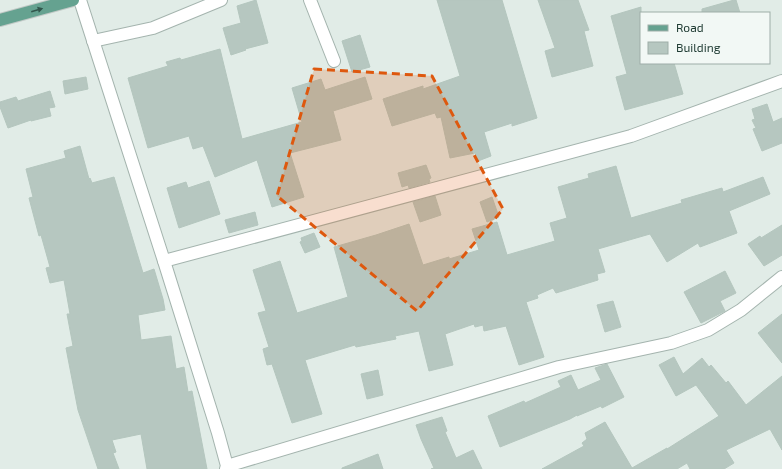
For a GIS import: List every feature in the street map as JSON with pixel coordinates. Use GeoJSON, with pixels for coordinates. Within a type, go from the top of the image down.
{"type":"FeatureCollection","features":[{"type":"Feature","properties":{"kind":"main road"},"geometry":{"type":"LineString","coordinates":[[0,20],[73,0]]}},
{"type":"Feature","properties":{"kind":"street"},"geometry":{"type":"LineString","coordinates":[[80,0],[218,433],[226,468],[559,367],[671,343],[708,330],[741,310],[782,277]]}},
{"type":"Feature","properties":{"kind":"street"},"geometry":{"type":"LineString","coordinates":[[93,40],[153,28],[221,0]]}},
{"type":"Feature","properties":{"kind":"street"},"geometry":{"type":"LineString","coordinates":[[310,0],[334,61]]}},
{"type":"Feature","properties":{"kind":"street"},"geometry":{"type":"LineString","coordinates":[[164,260],[631,136],[782,81]]}},
{"type":"Feature","properties":{"kind":"highlighted area"},"geometry":{"type":"Polygon","coordinates":[[[314,69],[432,76],[503,209],[417,311],[277,196],[314,69]]]}},
{"type":"Feature","properties":{"kind":"building"},"geometry":{"type":"Polygon","coordinates":[[[256,0],[268,43],[245,49],[246,50],[231,55],[223,28],[241,23],[237,6],[256,0]]]}},
{"type":"Feature","properties":{"kind":"building"},"geometry":{"type":"Polygon","coordinates":[[[437,0],[502,0],[537,118],[512,126],[512,123],[484,132],[491,156],[478,161],[475,153],[450,158],[441,117],[437,118],[435,113],[392,126],[383,99],[423,86],[423,89],[460,76],[437,0]]]}},
{"type":"Feature","properties":{"kind":"building"},"geometry":{"type":"Polygon","coordinates":[[[538,0],[578,0],[589,30],[584,31],[593,66],[552,77],[545,51],[555,48],[538,0]]]}},
{"type":"Feature","properties":{"kind":"building"},"geometry":{"type":"Polygon","coordinates":[[[736,0],[740,12],[702,12],[702,9],[736,0]]]}},
{"type":"Feature","properties":{"kind":"building"},"geometry":{"type":"Polygon","coordinates":[[[641,7],[640,64],[674,64],[683,94],[625,110],[616,77],[627,74],[611,16],[641,7]]]}},
{"type":"Feature","properties":{"kind":"building"},"geometry":{"type":"Polygon","coordinates":[[[360,35],[370,67],[352,72],[342,41],[360,35]]]}},
{"type":"Feature","properties":{"kind":"building"},"geometry":{"type":"Polygon","coordinates":[[[220,49],[242,139],[302,122],[292,88],[321,79],[325,90],[365,77],[372,99],[333,111],[341,140],[290,153],[304,197],[272,207],[257,160],[215,177],[203,146],[193,149],[189,136],[148,148],[128,78],[168,66],[166,62],[180,58],[181,60],[220,49]]]}},
{"type":"Feature","properties":{"kind":"building"},"geometry":{"type":"Polygon","coordinates":[[[86,77],[88,89],[65,94],[63,81],[86,77]]]}},
{"type":"Feature","properties":{"kind":"building"},"geometry":{"type":"Polygon","coordinates":[[[50,91],[55,107],[49,108],[51,116],[31,120],[8,128],[0,107],[0,102],[16,97],[18,101],[50,91]]]}},
{"type":"Feature","properties":{"kind":"building"},"geometry":{"type":"Polygon","coordinates":[[[767,104],[773,122],[782,118],[782,143],[762,151],[753,129],[756,128],[752,120],[755,119],[752,109],[767,104]]]}},
{"type":"Feature","properties":{"kind":"building"},"geometry":{"type":"Polygon","coordinates":[[[80,146],[89,179],[90,178],[92,183],[114,177],[143,273],[154,269],[165,310],[138,315],[141,340],[171,336],[176,369],[184,367],[188,392],[192,391],[207,469],[147,469],[141,434],[112,440],[116,452],[113,453],[119,469],[98,469],[78,410],[66,348],[73,346],[67,314],[70,314],[64,280],[50,283],[46,268],[50,267],[41,235],[39,236],[29,198],[33,197],[26,169],[66,158],[64,151],[80,146]]]}},
{"type":"Feature","properties":{"kind":"building"},"geometry":{"type":"Polygon","coordinates":[[[426,165],[431,178],[429,179],[430,182],[409,188],[408,185],[402,187],[398,173],[426,165]]]}},
{"type":"Feature","properties":{"kind":"building"},"geometry":{"type":"Polygon","coordinates":[[[616,166],[631,218],[682,203],[681,200],[722,188],[723,192],[763,177],[770,194],[729,211],[737,233],[700,247],[698,243],[667,262],[650,234],[598,249],[605,272],[597,274],[598,280],[556,293],[553,288],[537,295],[538,298],[526,302],[544,357],[519,365],[506,326],[484,331],[483,325],[475,327],[474,324],[445,334],[453,365],[429,371],[419,331],[395,336],[396,339],[356,347],[355,345],[305,360],[322,414],[292,423],[272,364],[267,365],[263,349],[269,347],[258,313],[266,311],[253,270],[280,261],[297,313],[348,297],[334,247],[409,224],[423,265],[479,250],[472,229],[497,222],[507,255],[555,241],[550,223],[567,218],[558,187],[589,178],[588,174],[616,166]]]}},
{"type":"Feature","properties":{"kind":"building"},"geometry":{"type":"Polygon","coordinates":[[[209,181],[220,214],[179,228],[167,188],[186,182],[188,188],[209,181]]]}},
{"type":"Feature","properties":{"kind":"building"},"geometry":{"type":"Polygon","coordinates":[[[435,196],[441,215],[420,222],[413,202],[435,196]]]}},
{"type":"Feature","properties":{"kind":"building"},"geometry":{"type":"Polygon","coordinates":[[[492,197],[499,217],[487,222],[480,202],[492,197]]]}},
{"type":"Feature","properties":{"kind":"building"},"geometry":{"type":"Polygon","coordinates":[[[255,212],[258,225],[229,233],[225,220],[255,212]]]}},
{"type":"Feature","properties":{"kind":"building"},"geometry":{"type":"Polygon","coordinates":[[[782,225],[782,255],[764,266],[748,244],[782,225]]]}},
{"type":"Feature","properties":{"kind":"building"},"geometry":{"type":"Polygon","coordinates":[[[314,233],[320,247],[305,253],[300,242],[302,241],[301,238],[314,233]]]}},
{"type":"Feature","properties":{"kind":"building"},"geometry":{"type":"Polygon","coordinates":[[[725,271],[736,293],[720,301],[725,311],[701,323],[684,292],[725,271]]]}},
{"type":"Feature","properties":{"kind":"building"},"geometry":{"type":"Polygon","coordinates":[[[613,301],[621,327],[605,332],[597,305],[613,301]]]}},
{"type":"Feature","properties":{"kind":"building"},"geometry":{"type":"Polygon","coordinates":[[[782,314],[782,363],[758,333],[782,314]]]}},
{"type":"Feature","properties":{"kind":"building"},"geometry":{"type":"Polygon","coordinates":[[[674,357],[683,374],[702,358],[709,367],[711,365],[726,383],[728,381],[746,405],[782,376],[782,450],[770,429],[726,450],[734,463],[724,469],[690,469],[687,463],[677,469],[542,469],[584,446],[582,443],[587,439],[585,433],[605,422],[632,468],[667,449],[719,416],[696,385],[676,396],[659,365],[674,357]]]}},
{"type":"Feature","properties":{"kind":"building"},"geometry":{"type":"Polygon","coordinates":[[[607,364],[624,397],[602,408],[601,406],[577,415],[500,447],[488,416],[524,401],[525,403],[561,387],[558,381],[571,375],[578,390],[601,380],[595,368],[607,364]]]}},
{"type":"Feature","properties":{"kind":"building"},"geometry":{"type":"Polygon","coordinates":[[[378,370],[383,395],[367,399],[361,374],[378,370]]]}},
{"type":"Feature","properties":{"kind":"building"},"geometry":{"type":"Polygon","coordinates":[[[442,417],[447,431],[445,432],[456,458],[473,450],[482,469],[431,469],[434,468],[416,425],[442,417]]]}},
{"type":"Feature","properties":{"kind":"building"},"geometry":{"type":"Polygon","coordinates":[[[378,454],[383,469],[342,469],[342,468],[378,454]]]}}]}
